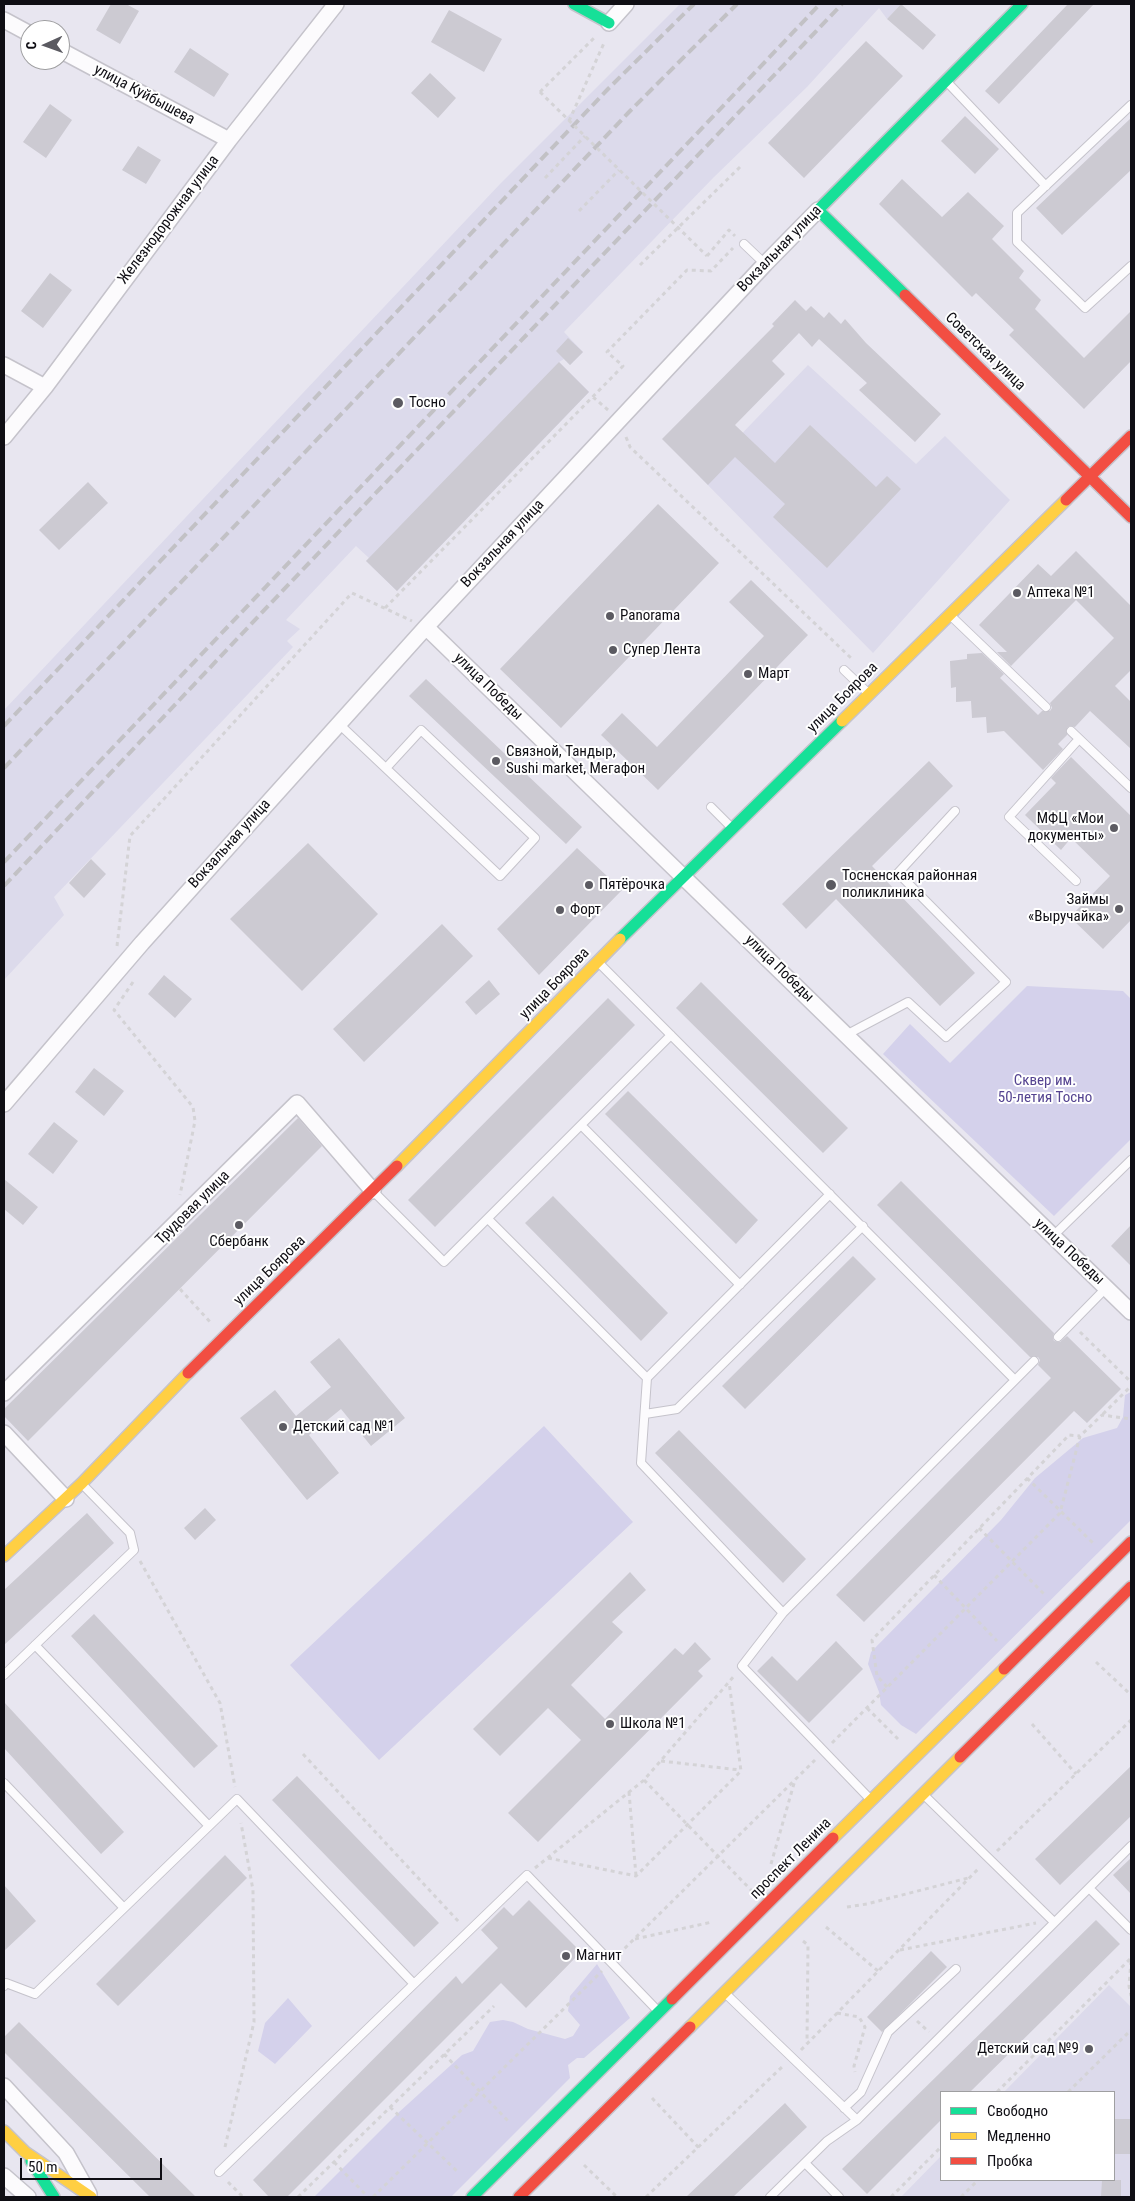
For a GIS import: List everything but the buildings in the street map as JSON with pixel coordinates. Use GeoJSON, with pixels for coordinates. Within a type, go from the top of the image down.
{"type":"FeatureCollection","features":[{"type":"Feature","properties":{"kind":"street","name":"Железнодорожная улица"},"geometry":{"type":"LineString","coordinates":[[4,437],[45,387],[229,140],[336,4]]}},
{"type":"Feature","properties":{"kind":"street"},"geometry":{"type":"LineString","coordinates":[[574,4],[609,23],[626,4]]}},
{"type":"Feature","properties":{"kind":"street","name":"Вокзальная улица"},"geometry":{"type":"LineString","coordinates":[[4,1104],[142,943],[426,627],[765,264],[1022,4]]}},
{"type":"Feature","properties":{"kind":"street"},"geometry":{"type":"LineString","coordinates":[[4,20],[20,29]]}},
{"type":"Feature","properties":{"kind":"street","name":"улица Куйбышева"},"geometry":{"type":"LineString","coordinates":[[70,55],[229,140]]}},
{"type":"Feature","properties":{"kind":"street","name":"Советская улица"},"geometry":{"type":"LineString","coordinates":[[818,210],[1131,517]]}},
{"type":"Feature","properties":{"kind":"street"},"geometry":{"type":"LineString","coordinates":[[4,365],[45,387]]}},
{"type":"Feature","properties":{"kind":"street","name":"улица Боярова"},"geometry":{"type":"LineString","coordinates":[[4,1556],[66,1499],[224,1336],[374,1191],[598,961],[1131,436]]}},
{"type":"Feature","properties":{"kind":"street","name":"улица Победы"},"geometry":{"type":"LineString","coordinates":[[426,627],[1052,1237],[1131,1310]]}},
{"type":"Feature","properties":{"kind":"street","name":"Трудовая улица"},"geometry":{"type":"LineString","coordinates":[[4,1394],[297,1103],[374,1191]]}},
{"type":"Feature","properties":{"kind":"street"},"geometry":{"type":"LineString","coordinates":[[4,1433],[66,1499]]}},
{"type":"Feature","properties":{"kind":"street","name":"проспект Ленина"},"geometry":{"type":"LineString","coordinates":[[472,2197],[1131,1542]]}},
{"type":"Feature","properties":{"kind":"street"},"geometry":{"type":"LineString","coordinates":[[519,2197],[1131,1587]]}},
{"type":"Feature","properties":{"kind":"street"},"geometry":{"type":"LineString","coordinates":[[4,2086],[66,2153],[91,2197]]}},
{"type":"Feature","properties":{"kind":"street"},"geometry":{"type":"LineString","coordinates":[[4,2131],[25,2152],[91,2197]]}},
{"type":"Feature","properties":{"kind":"street"},"geometry":{"type":"LineString","coordinates":[[25,2152],[54,2197]]}},
{"type":"Feature","properties":{"kind":"street"},"geometry":{"type":"LineString","coordinates":[[4,2176],[20,2195]]}},
{"type":"Feature","properties":{"kind":"lane"},"geometry":{"type":"LineString","coordinates":[[946,80],[1046,186]]}},
{"type":"Feature","properties":{"kind":"lane"},"geometry":{"type":"LineString","coordinates":[[1131,105],[1017,214],[1017,242],[1085,308],[1131,266]]}},
{"type":"Feature","properties":{"kind":"lane"},"geometry":{"type":"LineString","coordinates":[[744,244],[765,264]]}},
{"type":"Feature","properties":{"kind":"lane"},"geometry":{"type":"LineString","coordinates":[[950,614],[1046,707]]}},
{"type":"Feature","properties":{"kind":"lane"},"geometry":{"type":"LineString","coordinates":[[844,670],[869,694]]}},
{"type":"Feature","properties":{"kind":"lane"},"geometry":{"type":"LineString","coordinates":[[339,724],[387,767],[500,876],[535,838],[421,730],[387,767]]}},
{"type":"Feature","properties":{"kind":"lane"},"geometry":{"type":"LineString","coordinates":[[1071,731],[1131,788]]}},
{"type":"Feature","properties":{"kind":"lane"},"geometry":{"type":"LineString","coordinates":[[1076,881],[1008,817],[1079,739]]}},
{"type":"Feature","properties":{"kind":"lane"},"geometry":{"type":"LineString","coordinates":[[710,807],[732,829]]}},
{"type":"Feature","properties":{"kind":"lane"},"geometry":{"type":"LineString","coordinates":[[846,1035],[908,1002],[946,1037],[1006,982],[898,873],[955,810]]}},
{"type":"Feature","properties":{"kind":"lane"},"geometry":{"type":"LineString","coordinates":[[598,961],[1016,1380]]}},
{"type":"Feature","properties":{"kind":"lane"},"geometry":{"type":"LineString","coordinates":[[374,1191],[444,1262],[671,1035]]}},
{"type":"Feature","properties":{"kind":"lane"},"geometry":{"type":"LineString","coordinates":[[581,1125],[740,1285]]}},
{"type":"Feature","properties":{"kind":"lane"},"geometry":{"type":"LineString","coordinates":[[1052,1237],[1131,1160]]}},
{"type":"Feature","properties":{"kind":"lane"},"geometry":{"type":"LineString","coordinates":[[782,1613],[641,1463],[647,1378],[830,1194]]}},
{"type":"Feature","properties":{"kind":"lane"},"geometry":{"type":"LineString","coordinates":[[488,1219],[647,1378]]}},
{"type":"Feature","properties":{"kind":"lane"},"geometry":{"type":"LineString","coordinates":[[645,1414],[676,1409],[863,1226]]}},
{"type":"Feature","properties":{"kind":"lane"},"geometry":{"type":"LineString","coordinates":[[1058,1337],[1106,1288]]}},
{"type":"Feature","properties":{"kind":"lane"},"geometry":{"type":"LineString","coordinates":[[871,1801],[742,1666],[782,1613],[1034,1361]]}},
{"type":"Feature","properties":{"kind":"lane"},"geometry":{"type":"LineString","coordinates":[[4,1676],[134,1550],[130,1533],[82,1483]]}},
{"type":"Feature","properties":{"kind":"lane"},"geometry":{"type":"LineString","coordinates":[[35,1645],[209,1826]]}},
{"type":"Feature","properties":{"kind":"lane"},"geometry":{"type":"LineString","coordinates":[[4,1783],[124,1908]]}},
{"type":"Feature","properties":{"kind":"lane"},"geometry":{"type":"LineString","coordinates":[[923,1794],[1054,1922]]}},
{"type":"Feature","properties":{"kind":"lane"},"geometry":{"type":"LineString","coordinates":[[5,1983],[34,1994],[237,1799],[414,1984]]}},
{"type":"Feature","properties":{"kind":"lane"},"geometry":{"type":"LineString","coordinates":[[770,2197],[827,2141],[857,2120],[1131,1846]]}},
{"type":"Feature","properties":{"kind":"lane"},"geometry":{"type":"LineString","coordinates":[[219,2172],[527,1875],[659,2012]]}},
{"type":"Feature","properties":{"kind":"lane"},"geometry":{"type":"LineString","coordinates":[[1089,1888],[1131,1930]]}},
{"type":"Feature","properties":{"kind":"lane"},"geometry":{"type":"LineString","coordinates":[[1124,1924],[1131,1917]]}},
{"type":"Feature","properties":{"kind":"lane"},"geometry":{"type":"LineString","coordinates":[[844,2108],[861,2092],[888,2032],[956,1969]]}},
{"type":"Feature","properties":{"kind":"lane"},"geometry":{"type":"LineString","coordinates":[[724,1993],[857,2120]]}},
{"type":"Feature","properties":{"kind":"lane"},"geometry":{"type":"LineString","coordinates":[[805,2163],[839,2197]]}},
{"type":"Feature","properties":{"kind":"path"},"geometry":{"type":"LineString","coordinates":[[609,23],[540,92],[707,256],[729,230]]}},
{"type":"Feature","properties":{"kind":"path"},"geometry":{"type":"LineString","coordinates":[[569,121],[604,43]]}},
{"type":"Feature","properties":{"kind":"path"},"geometry":{"type":"LineString","coordinates":[[545,178],[585,136]]}},
{"type":"Feature","properties":{"kind":"path"},"geometry":{"type":"LineString","coordinates":[[640,265],[677,227],[740,168]]}},
{"type":"Feature","properties":{"kind":"path"},"geometry":{"type":"LineString","coordinates":[[579,211],[619,170]]}},
{"type":"Feature","properties":{"kind":"path"},"geometry":{"type":"LineString","coordinates":[[385,608],[594,398],[623,366],[607,352],[687,270],[711,271],[734,247]]}},
{"type":"Feature","properties":{"kind":"path"},"geometry":{"type":"LineString","coordinates":[[594,398],[619,419],[630,447],[857,664]]}},
{"type":"Feature","properties":{"kind":"path"},"geometry":{"type":"LineString","coordinates":[[180,1289],[224,1336]]}},
{"type":"Feature","properties":{"kind":"path"},"geometry":{"type":"LineString","coordinates":[[1071,1323],[1131,1382]]}},
{"type":"Feature","properties":{"kind":"path"},"geometry":{"type":"LineString","coordinates":[[373,2197],[867,1708],[1060,1510],[1080,1436],[1131,1386]]}},
{"type":"Feature","properties":{"kind":"path"},"geometry":{"type":"LineString","coordinates":[[1102,1415],[1131,1420]]}},
{"type":"Feature","properties":{"kind":"path"},"geometry":{"type":"LineString","coordinates":[[887,1687],[877,1676],[872,1640],[1069,1434],[1080,1436]]}},
{"type":"Feature","properties":{"kind":"path"},"geometry":{"type":"LineString","coordinates":[[1028,1478],[1094,1544]]}},
{"type":"Feature","properties":{"kind":"path"},"geometry":{"type":"LineString","coordinates":[[979,1528],[1044,1594]]}},
{"type":"Feature","properties":{"kind":"path"},"geometry":{"type":"LineString","coordinates":[[134,1550],[220,1703],[237,1799],[252,1890],[254,2022],[219,2172],[244,2197]]}},
{"type":"Feature","properties":{"kind":"path"},"geometry":{"type":"LineString","coordinates":[[934,1575],[997,1641]]}},
{"type":"Feature","properties":{"kind":"path"},"geometry":{"type":"LineString","coordinates":[[1096,1662],[1131,1695]]}},
{"type":"Feature","properties":{"kind":"path"},"geometry":{"type":"LineString","coordinates":[[527,1875],[644,1780],[742,1666]]}},
{"type":"Feature","properties":{"kind":"path"},"geometry":{"type":"LineString","coordinates":[[729,1682],[741,1770]]}},
{"type":"Feature","properties":{"kind":"path"},"geometry":{"type":"LineString","coordinates":[[867,1708],[898,1739]]}},
{"type":"Feature","properties":{"kind":"path"},"geometry":{"type":"LineString","coordinates":[[646,2197],[807,2044],[989,1858],[1131,1720]]}},
{"type":"Feature","properties":{"kind":"path"},"geometry":{"type":"LineString","coordinates":[[1032,1724],[1076,1774]]}},
{"type":"Feature","properties":{"kind":"path"},"geometry":{"type":"LineString","coordinates":[[303,1754],[468,1932]]}},
{"type":"Feature","properties":{"kind":"path"},"geometry":{"type":"LineString","coordinates":[[661,1761],[741,1770]]}},
{"type":"Feature","properties":{"kind":"path"},"geometry":{"type":"LineString","coordinates":[[636,1876],[741,1770]]}},
{"type":"Feature","properties":{"kind":"path"},"geometry":{"type":"LineString","coordinates":[[771,1864],[796,1779]]}},
{"type":"Feature","properties":{"kind":"path"},"geometry":{"type":"LineString","coordinates":[[644,1780],[753,1892]]}},
{"type":"Feature","properties":{"kind":"path"},"geometry":{"type":"LineString","coordinates":[[629,1792],[636,1876]]}},
{"type":"Feature","properties":{"kind":"path"},"geometry":{"type":"LineString","coordinates":[[548,1858],[636,1876]]}},
{"type":"Feature","properties":{"kind":"path"},"geometry":{"type":"LineString","coordinates":[[847,1906],[876,1902],[970,1877]]}},
{"type":"Feature","properties":{"kind":"path"},"geometry":{"type":"LineString","coordinates":[[634,1939],[712,1922]]}},
{"type":"Feature","properties":{"kind":"path"},"geometry":{"type":"LineString","coordinates":[[899,1950],[1032,1923],[1054,1922]]}},
{"type":"Feature","properties":{"kind":"path"},"geometry":{"type":"LineString","coordinates":[[826,1927],[878,1971]]}},
{"type":"Feature","properties":{"kind":"path"},"geometry":{"type":"LineString","coordinates":[[807,2044],[808,1945]]}},
{"type":"Feature","properties":{"kind":"path"},"geometry":{"type":"LineString","coordinates":[[1131,1959],[1129,1986],[1131,1996]]}},
{"type":"Feature","properties":{"kind":"path"},"geometry":{"type":"LineString","coordinates":[[997,2091],[1131,1959]]}},
{"type":"Feature","properties":{"kind":"path"},"geometry":{"type":"LineString","coordinates":[[298,2197],[494,2006]]}},
{"type":"Feature","properties":{"kind":"path"},"geometry":{"type":"LineString","coordinates":[[837,2013],[859,2017],[865,2027],[854,2066],[855,2098]]}},
{"type":"Feature","properties":{"kind":"path"},"geometry":{"type":"LineString","coordinates":[[908,2014],[937,2039]]}},
{"type":"Feature","properties":{"kind":"path"},"geometry":{"type":"LineString","coordinates":[[1069,2091],[1131,2030]]}},
{"type":"Feature","properties":{"kind":"path"},"geometry":{"type":"LineString","coordinates":[[444,2054],[510,2123]]}},
{"type":"Feature","properties":{"kind":"path"},"geometry":{"type":"LineString","coordinates":[[652,2098],[698,2148]]}},
{"type":"Feature","properties":{"kind":"path"},"geometry":{"type":"LineString","coordinates":[[390,2107],[459,2173]]}},
{"type":"Feature","properties":{"kind":"path"},"geometry":{"type":"LineString","coordinates":[[891,2197],[940,2148]]}},
{"type":"Feature","properties":{"kind":"path"},"geometry":{"type":"LineString","coordinates":[[334,2162],[368,2197]]}},
{"type":"Feature","properties":{"kind":"path"},"geometry":{"type":"LineString","coordinates":[[584,2165],[617,2197]]}},
{"type":"Feature","properties":{"kind":"path"},"geometry":{"type":"LineString","coordinates":[[960,2197],[977,2181]]}},
{"type":"Feature","properties":{"kind":"shaded area"},"geometry":{"type":"Polygon","coordinates":[[[680,4],[901,4],[887,19],[879,8],[807,87],[714,177],[564,332],[583,352],[570,365],[564,359],[559,362],[589,392],[397,591],[366,561],[369,558],[356,546],[286,620],[300,629],[287,641],[293,647],[54,897],[64,915],[4,980],[4,710],[500,184],[680,4]]]}},
{"type":"Feature","properties":{"kind":"shaded area"},"geometry":{"type":"Polygon","coordinates":[[[808,365],[916,464],[945,436],[1010,500],[873,653],[700,477],[808,365]]]}},
{"type":"Feature","properties":{"kind":"shaded area","name":"Детский сад №9"},"geometry":{"type":"Polygon","coordinates":[[[1109,1985],[1131,2007],[1131,2197],[901,2197],[940,2157],[940,2181],[1115,2181],[1115,2091],[1005,2091],[1109,1985]]]}},
{"type":"Feature","properties":{"kind":"green space","name":"Сквер им. 50-летия Тосно"},"geometry":{"type":"Polygon","coordinates":[[[1027,986],[1123,991],[1131,999],[1131,1139],[1054,1216],[883,1054],[910,1024],[950,1063],[1027,986]]]}},
{"type":"Feature","properties":{"kind":"green space"},"geometry":{"type":"Polygon","coordinates":[[[1131,1392],[1131,1520],[916,1734],[901,1725],[881,1705],[879,1692],[868,1664],[871,1652],[1001,1520],[1035,1478],[1083,1438],[1117,1428],[1123,1417],[1125,1395],[1131,1392]]]}},
{"type":"Feature","properties":{"kind":"green space"},"geometry":{"type":"Polygon","coordinates":[[[544,1426],[633,1522],[379,1760],[290,1665],[544,1426]]]}},
{"type":"Feature","properties":{"kind":"green space"},"geometry":{"type":"Polygon","coordinates":[[[597,1964],[630,2018],[584,2058],[577,2058],[568,2065],[570,2078],[451,2197],[314,2197],[398,2113],[462,2055],[473,2051],[490,2022],[503,2020],[513,2022],[528,2029],[565,2039],[573,2036],[580,2025],[568,2011],[570,1996],[597,1964]]]}},
{"type":"Feature","properties":{"kind":"green space"},"geometry":{"type":"Polygon","coordinates":[[[288,1998],[312,2026],[275,2064],[258,2051],[265,2023],[288,1998]]]}},
{"type":"Feature","properties":{"kind":"railway"},"geometry":{"type":"LineString","coordinates":[[4,726],[608,89],[694,4]]}},
{"type":"Feature","properties":{"kind":"railway"},"geometry":{"type":"LineString","coordinates":[[4,768],[630,111],[737,4]]}},
{"type":"Feature","properties":{"kind":"railway"},"geometry":{"type":"LineString","coordinates":[[4,862],[820,4]]}},
{"type":"Feature","properties":{"kind":"railway"},"geometry":{"type":"LineString","coordinates":[[4,886],[842,4]]}},
{"type":"Feature","properties":{"kind":"traffic: fast"},"geometry":{"type":"LineString","coordinates":[[574,4],[609,23]]}},
{"type":"Feature","properties":{"kind":"traffic: fast"},"geometry":{"type":"LineString","coordinates":[[905,295],[818,210],[1022,4]]}},
{"type":"Feature","properties":{"kind":"traffic: fast"},"geometry":{"type":"LineString","coordinates":[[620,939],[842,721]]}},
{"type":"Feature","properties":{"kind":"traffic: fast"},"geometry":{"type":"LineString","coordinates":[[472,2197],[672,1999]]}},
{"type":"Feature","properties":{"kind":"traffic: fast"},"geometry":{"type":"LineString","coordinates":[[31,2161],[54,2197]]}},
{"type":"Feature","properties":{"kind":"traffic: slow"},"geometry":{"type":"LineString","coordinates":[[842,721],[1066,500]]}},
{"type":"Feature","properties":{"kind":"traffic: slow"},"geometry":{"type":"LineString","coordinates":[[397,1166],[620,939]]}},
{"type":"Feature","properties":{"kind":"traffic: slow"},"geometry":{"type":"LineString","coordinates":[[4,1556],[82,1483],[188,1373]]}},
{"type":"Feature","properties":{"kind":"traffic: slow"},"geometry":{"type":"LineString","coordinates":[[833,1838],[1004,1669]]}},
{"type":"Feature","properties":{"kind":"traffic: slow"},"geometry":{"type":"LineString","coordinates":[[690,2027],[960,1757]]}},
{"type":"Feature","properties":{"kind":"traffic: slow"},"geometry":{"type":"LineString","coordinates":[[4,2131],[25,2152],[91,2197]]}},
{"type":"Feature","properties":{"kind":"traffic: jam"},"geometry":{"type":"LineString","coordinates":[[905,295],[1131,517]]}},
{"type":"Feature","properties":{"kind":"traffic: jam"},"geometry":{"type":"LineString","coordinates":[[1066,500],[1131,436]]}},
{"type":"Feature","properties":{"kind":"traffic: jam"},"geometry":{"type":"LineString","coordinates":[[188,1373],[397,1166]]}},
{"type":"Feature","properties":{"kind":"traffic: jam"},"geometry":{"type":"LineString","coordinates":[[1004,1669],[1131,1542]]}},
{"type":"Feature","properties":{"kind":"traffic: jam"},"geometry":{"type":"LineString","coordinates":[[960,1757],[1131,1587]]}},
{"type":"Feature","properties":{"kind":"traffic: jam"},"geometry":{"type":"LineString","coordinates":[[672,1999],[833,1838]]}},
{"type":"Feature","properties":{"kind":"traffic: jam"},"geometry":{"type":"LineString","coordinates":[[519,2197],[690,2027]]}},
{"type":"Feature","properties":{"kind":"place","name":"Тосно"},"geometry":{"type":"Point","coordinates":[398,403]}},
{"type":"Feature","properties":{"kind":"place","name":"Аптека №1"},"geometry":{"type":"Point","coordinates":[1017,593]}},
{"type":"Feature","properties":{"kind":"place","name":"Panorama"},"geometry":{"type":"Point","coordinates":[610,616]}},
{"type":"Feature","properties":{"kind":"place","name":"Супер Лента"},"geometry":{"type":"Point","coordinates":[613,650]}},
{"type":"Feature","properties":{"kind":"place","name":"Март"},"geometry":{"type":"Point","coordinates":[748,674]}},
{"type":"Feature","properties":{"kind":"place","name":"Связной, Тандыр, Sushi market, Мегафон"},"geometry":{"type":"Point","coordinates":[496,761]}},
{"type":"Feature","properties":{"kind":"place","name":"МФЦ «Мои документы»"},"geometry":{"type":"Point","coordinates":[1114,828]}},
{"type":"Feature","properties":{"kind":"place","name":"Пятёрочка"},"geometry":{"type":"Point","coordinates":[589,885]}},
{"type":"Feature","properties":{"kind":"place","name":"Тосненская районная поликлиника"},"geometry":{"type":"Point","coordinates":[831,885]}},
{"type":"Feature","properties":{"kind":"place","name":"Займы «Выручайка»"},"geometry":{"type":"Point","coordinates":[1119,909]}},
{"type":"Feature","properties":{"kind":"place","name":"Форт"},"geometry":{"type":"Point","coordinates":[560,910]}},
{"type":"Feature","properties":{"kind":"place","name":"Сбербанк"},"geometry":{"type":"Point","coordinates":[239,1225]}},
{"type":"Feature","properties":{"kind":"place","name":"Детский сад №1"},"geometry":{"type":"Point","coordinates":[283,1427]}},
{"type":"Feature","properties":{"kind":"place","name":"Школа №1"},"geometry":{"type":"Point","coordinates":[610,1724]}},
{"type":"Feature","properties":{"kind":"place","name":"Магнит"},"geometry":{"type":"Point","coordinates":[566,1956]}},
{"type":"Feature","properties":{"kind":"place","name":"Детский сад №9"},"geometry":{"type":"Point","coordinates":[1089,2049]}}]}
